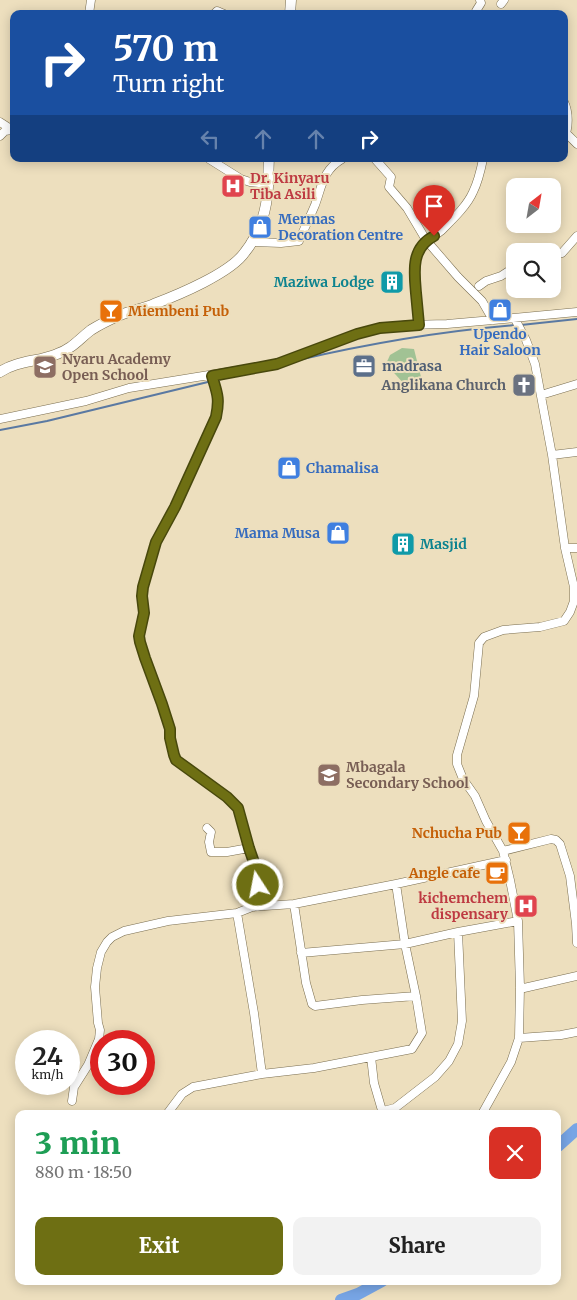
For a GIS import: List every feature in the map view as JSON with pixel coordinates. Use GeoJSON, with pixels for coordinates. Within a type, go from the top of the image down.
{"type":"FeatureCollection","features":[{"type":"Feature","properties":{"kind":"street"},"geometry":{"type":"LineString","coordinates":[[213,162],[241,179],[268,184]]}},
{"type":"Feature","properties":{"kind":"street"},"geometry":{"type":"LineString","coordinates":[[0,372],[9,366],[54,355],[66,350],[76,345],[92,330],[105,322],[173,296],[217,275],[233,264],[245,253],[262,219],[267,198],[269,162]]}},
{"type":"Feature","properties":{"kind":"street"},"geometry":{"type":"LineString","coordinates":[[251,242],[281,243],[299,241],[327,171],[336,162]]}},
{"type":"Feature","properties":{"kind":"street"},"geometry":{"type":"LineString","coordinates":[[378,162],[391,177],[390,188],[407,208],[426,240],[482,301],[493,320]]}},
{"type":"Feature","properties":{"kind":"street"},"geometry":{"type":"LineString","coordinates":[[419,325],[414,272],[420,248],[426,240],[440,231],[473,194],[482,162]]}},
{"type":"Feature","properties":{"kind":"street"},"geometry":{"type":"LineString","coordinates":[[561,252],[577,236]]}},
{"type":"Feature","properties":{"kind":"street"},"geometry":{"type":"LineString","coordinates":[[479,286],[486,280],[506,273]]}},
{"type":"Feature","properties":{"kind":"street"},"geometry":{"type":"LineString","coordinates":[[0,419],[78,403],[130,388],[277,364],[357,334],[380,328],[515,319],[577,312]]}},
{"type":"Feature","properties":{"kind":"street"},"geometry":{"type":"LineString","coordinates":[[484,1110],[511,1062],[519,1038],[518,921],[503,851],[486,821],[475,796],[463,779],[457,764],[457,755],[474,696],[479,643],[484,637],[503,630],[540,627],[567,619],[575,600],[574,586],[565,548],[552,455],[535,364],[526,340],[515,319]]}},
{"type":"Feature","properties":{"kind":"street"},"geometry":{"type":"LineString","coordinates":[[212,376],[218,397],[216,417],[175,507],[156,542],[143,587],[144,613],[139,636],[170,729],[170,738],[176,760],[227,797],[238,808],[259,877],[252,907]]}},
{"type":"Feature","properties":{"kind":"street"},"geometry":{"type":"LineString","coordinates":[[541,395],[577,384]]}},
{"type":"Feature","properties":{"kind":"street"},"geometry":{"type":"LineString","coordinates":[[552,455],[577,452]]}},
{"type":"Feature","properties":{"kind":"street"},"geometry":{"type":"LineString","coordinates":[[565,548],[577,548]]}},
{"type":"Feature","properties":{"kind":"street"},"geometry":{"type":"LineString","coordinates":[[207,828],[211,832],[209,842],[211,852],[226,852],[249,848]]}},
{"type":"Feature","properties":{"kind":"street"},"geometry":{"type":"LineString","coordinates":[[503,851],[551,839],[556,840],[560,844],[570,876],[577,942]]}},
{"type":"Feature","properties":{"kind":"street"},"geometry":{"type":"LineString","coordinates":[[72,1101],[74,1087],[88,1064],[99,1039],[100,1030],[95,987],[102,952],[112,937],[124,931],[145,925],[237,913],[252,907],[294,904],[506,860]]}},
{"type":"Feature","properties":{"kind":"street"},"geometry":{"type":"LineString","coordinates":[[170,1110],[182,1094],[193,1088],[262,1074],[314,1068],[412,1050],[422,1033],[396,884]]}},
{"type":"Feature","properties":{"kind":"street"},"geometry":{"type":"LineString","coordinates":[[294,904],[306,983],[312,1004],[315,1006],[416,996]]}},
{"type":"Feature","properties":{"kind":"street"},"geometry":{"type":"LineString","coordinates":[[237,913],[262,1074]]}},
{"type":"Feature","properties":{"kind":"street"},"geometry":{"type":"LineString","coordinates":[[301,953],[405,944],[518,921]]}},
{"type":"Feature","properties":{"kind":"street"},"geometry":{"type":"LineString","coordinates":[[389,1110],[395,1108],[435,1077],[449,1061],[458,1044],[462,1021],[458,932]]}},
{"type":"Feature","properties":{"kind":"street"},"geometry":{"type":"LineString","coordinates":[[520,987],[524,988],[577,976]]}},
{"type":"Feature","properties":{"kind":"street"},"geometry":{"type":"LineString","coordinates":[[519,1038],[577,1032]]}},
{"type":"Feature","properties":{"kind":"street"},"geometry":{"type":"LineString","coordinates":[[371,1057],[374,1083],[382,1110]]}},
{"type":"Feature","properties":{"kind":"green space"},"geometry":{"type":"Polygon","coordinates":[[[402,348],[414,349],[421,377],[405,385],[386,364],[390,355],[402,348]]]}},
{"type":"Feature","properties":{"kind":"waterway"},"geometry":{"type":"LineString","coordinates":[[521,325],[577,319]]}},
{"type":"Feature","properties":{"kind":"waterway"},"geometry":{"type":"LineString","coordinates":[[294,361],[405,339],[517,325]]}},
{"type":"Feature","properties":{"kind":"waterway"},"geometry":{"type":"LineString","coordinates":[[217,380],[249,372]]}},
{"type":"Feature","properties":{"kind":"waterway"},"geometry":{"type":"LineString","coordinates":[[0,430],[47,421],[212,381]]}},
{"type":"Feature","properties":{"kind":"waterway"},"geometry":{"type":"LineString","coordinates":[[561,1143],[577,1129]]}},
{"type":"Feature","properties":{"kind":"waterway"},"geometry":{"type":"LineString","coordinates":[[341,1300],[375,1285]]}},
{"type":"Feature","properties":{"kind":"place","name":"Dr. Kinyaru Tiba Asili"},"geometry":{"type":"Point","coordinates":[233,186]}},
{"type":"Feature","properties":{"kind":"place","name":"Mermas Decoration Centre"},"geometry":{"type":"Point","coordinates":[260,227]}},
{"type":"Feature","properties":{"kind":"place","name":"Maziwa Lodge"},"geometry":{"type":"Point","coordinates":[392,282]}},
{"type":"Feature","properties":{"kind":"place","name":"Upendo Hair Saloon"},"geometry":{"type":"Point","coordinates":[500,310]}},
{"type":"Feature","properties":{"kind":"place","name":"Miembeni Pub"},"geometry":{"type":"Point","coordinates":[111,311]}},
{"type":"Feature","properties":{"kind":"place","name":"madrasa"},"geometry":{"type":"Point","coordinates":[364,366]}},
{"type":"Feature","properties":{"kind":"place","name":"Nyaru Academy Open School"},"geometry":{"type":"Point","coordinates":[45,367]}},
{"type":"Feature","properties":{"kind":"place","name":"Anglikana Church"},"geometry":{"type":"Point","coordinates":[524,385]}},
{"type":"Feature","properties":{"kind":"place","name":"Chamalisa"},"geometry":{"type":"Point","coordinates":[289,468]}},
{"type":"Feature","properties":{"kind":"place","name":"Mama Musa"},"geometry":{"type":"Point","coordinates":[338,533]}},
{"type":"Feature","properties":{"kind":"place","name":"Masjid"},"geometry":{"type":"Point","coordinates":[403,544]}},
{"type":"Feature","properties":{"kind":"place","name":"Mbagala Secondary School"},"geometry":{"type":"Point","coordinates":[329,775]}},
{"type":"Feature","properties":{"kind":"place","name":"Nchucha Pub"},"geometry":{"type":"Point","coordinates":[519,833]}},
{"type":"Feature","properties":{"kind":"place","name":"Angle cafe"},"geometry":{"type":"Point","coordinates":[497,873]}},
{"type":"Feature","properties":{"kind":"place","name":"kichemchem dispensary"},"geometry":{"type":"Point","coordinates":[526,906]}},
{"type":"Feature","properties":{"kind":"route"},"geometry":{"type":"LineString","coordinates":[[258,885],[259,877],[238,808],[227,797],[176,760],[174,755],[170,729],[139,636],[144,613],[143,587],[150,560],[156,542],[175,507],[216,417],[218,397],[212,376],[277,364],[357,334],[380,328],[419,325],[414,272],[415,263],[420,248],[426,240],[434,236]]}}]}
